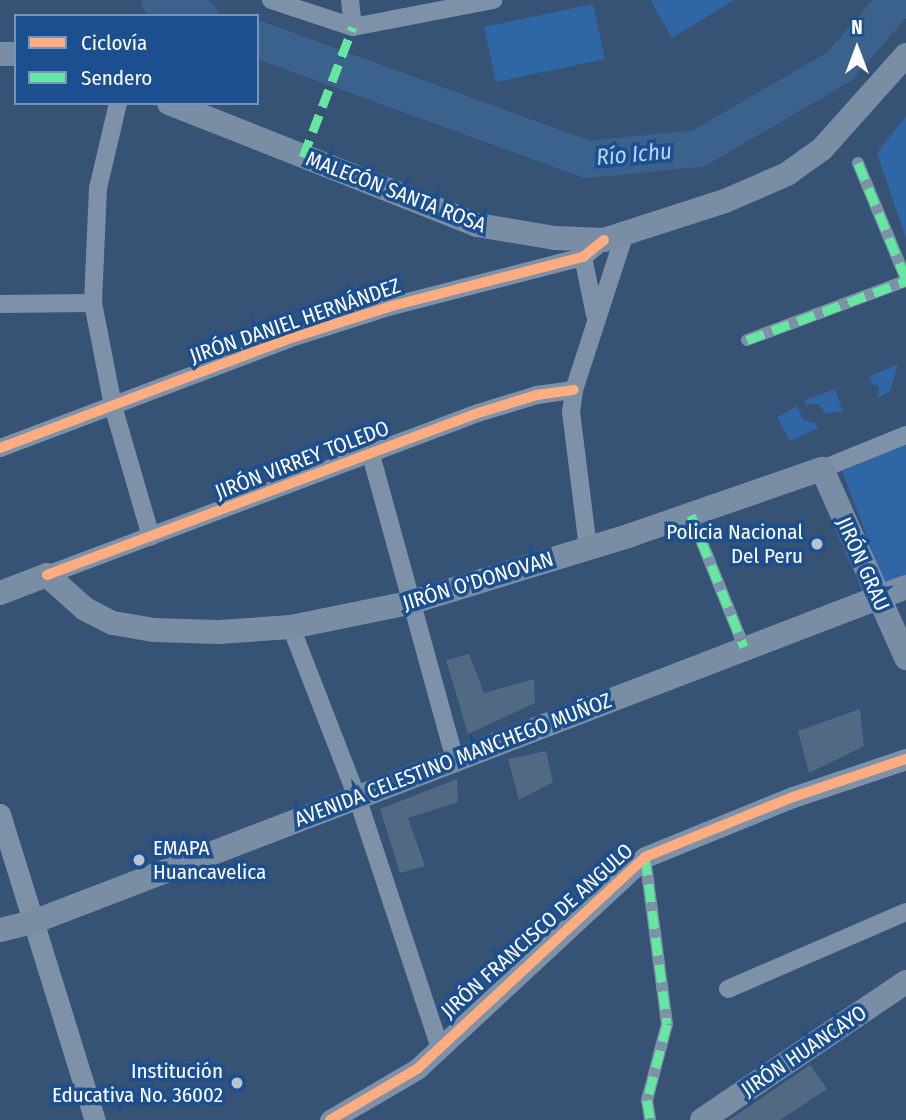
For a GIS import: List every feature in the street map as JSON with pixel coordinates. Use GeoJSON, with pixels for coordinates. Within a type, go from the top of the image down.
{"type":"FeatureCollection","features":[{"type":"Feature","properties":{"kind":"main road","name":"MALECÓN SANTA ROSA"},"geometry":{"type":"LineString","coordinates":[[174,105],[477,225],[614,238],[787,174],[822,149],[906,55]]}},
{"type":"Feature","properties":{"kind":"main road","name":"JIRÓN O'DONOVAN"},"geometry":{"type":"LineString","coordinates":[[47,575],[85,609],[113,623],[154,630],[219,632],[291,627],[409,603],[691,515],[822,469]]}},
{"type":"Feature","properties":{"kind":"main road","name":"JIRÓN GRAU"},"geometry":{"type":"LineString","coordinates":[[822,469],[906,658]]}},
{"type":"Feature","properties":{"kind":"main road","name":"JIRÓN VIRREY TOLEDO"},"geometry":{"type":"LineString","coordinates":[[0,593],[47,575]]}},
{"type":"Feature","properties":{"kind":"main road","name":"AVENIDA CELESTINO MANCHEGO MUÑOZ"},"geometry":{"type":"LineString","coordinates":[[0,930],[33,922],[906,587]]}},
{"type":"Feature","properties":{"kind":"main road","name":"JIRÓN HUANCAYO"},"geometry":{"type":"LineString","coordinates":[[702,1120],[906,982]]}},
{"type":"Feature","properties":{"kind":"street"},"geometry":{"type":"LineString","coordinates":[[271,0],[353,27],[493,0]]}},
{"type":"Feature","properties":{"kind":"street"},"geometry":{"type":"LineString","coordinates":[[350,0],[353,27]]}},
{"type":"Feature","properties":{"kind":"street"},"geometry":{"type":"LineString","coordinates":[[118,105],[98,188],[93,303],[113,406],[151,537]]}},
{"type":"Feature","properties":{"kind":"street"},"geometry":{"type":"LineString","coordinates":[[747,340],[906,280],[858,163]]}},
{"type":"Feature","properties":{"kind":"street"},"geometry":{"type":"LineString","coordinates":[[588,548],[571,412],[574,390],[595,324],[614,238]]}},
{"type":"Feature","properties":{"kind":"street","name":"JIRÓN DANIEL HERNÁNDEZ"},"geometry":{"type":"LineString","coordinates":[[0,447],[333,324],[583,257],[614,238]]}},
{"type":"Feature","properties":{"kind":"street"},"geometry":{"type":"LineString","coordinates":[[583,257],[594,294],[595,324]]}},
{"type":"Feature","properties":{"kind":"street"},"geometry":{"type":"LineString","coordinates":[[0,304],[93,303]]}},
{"type":"Feature","properties":{"kind":"street","name":"JIRÓN VIRREY TOLEDO"},"geometry":{"type":"LineString","coordinates":[[47,575],[478,413],[537,395],[574,390]]}},
{"type":"Feature","properties":{"kind":"street","name":"JIRÓN O'DONOVAN"},"geometry":{"type":"LineString","coordinates":[[822,469],[906,435]]}},
{"type":"Feature","properties":{"kind":"street"},"geometry":{"type":"LineString","coordinates":[[371,454],[409,603],[455,760]]}},
{"type":"Feature","properties":{"kind":"street"},"geometry":{"type":"LineString","coordinates":[[691,515],[744,647]]}},
{"type":"Feature","properties":{"kind":"street"},"geometry":{"type":"LineString","coordinates":[[291,627],[357,797],[439,1045]]}},
{"type":"Feature","properties":{"kind":"street","name":"JIRÓN FRANCISCO DE ANGULO"},"geometry":{"type":"LineString","coordinates":[[330,1120],[417,1069],[439,1045],[645,857],[793,797],[906,759]]}},
{"type":"Feature","properties":{"kind":"street"},"geometry":{"type":"LineString","coordinates":[[0,814],[95,1120]]}},
{"type":"Feature","properties":{"kind":"street"},"geometry":{"type":"LineString","coordinates":[[645,857],[667,1024],[647,1100],[650,1120]]}},
{"type":"Feature","properties":{"kind":"street"},"geometry":{"type":"LineString","coordinates":[[728,989],[906,912]]}},
{"type":"Feature","properties":{"kind":"shaded area"},"geometry":{"type":"Polygon","coordinates":[[[652,0],[734,0],[672,38],[651,1],[652,0]]]}},
{"type":"Feature","properties":{"kind":"shaded area"},"geometry":{"type":"Polygon","coordinates":[[[593,4],[605,59],[496,82],[484,27],[593,4]]]}},
{"type":"Feature","properties":{"kind":"shaded area"},"geometry":{"type":"Polygon","coordinates":[[[906,116],[906,239],[877,153],[906,116]]]}},
{"type":"Feature","properties":{"kind":"shaded area"},"geometry":{"type":"Polygon","coordinates":[[[898,364],[890,391],[878,398],[879,387],[872,384],[870,376],[898,364]]]}},
{"type":"Feature","properties":{"kind":"shaded area"},"geometry":{"type":"Polygon","coordinates":[[[835,389],[843,412],[825,413],[819,404],[806,405],[805,400],[835,389]]]}},
{"type":"Feature","properties":{"kind":"shaded area"},"geometry":{"type":"Polygon","coordinates":[[[797,406],[804,421],[815,423],[818,428],[790,441],[777,417],[797,406]]]}},
{"type":"Feature","properties":{"kind":"shaded area"},"geometry":{"type":"Polygon","coordinates":[[[906,445],[906,575],[885,584],[842,471],[906,445]]]}},
{"type":"Feature","properties":{"kind":"building"},"geometry":{"type":"Polygon","coordinates":[[[469,654],[484,693],[534,679],[535,703],[468,734],[446,660],[469,654]]]}},
{"type":"Feature","properties":{"kind":"building"},"geometry":{"type":"Polygon","coordinates":[[[860,709],[864,746],[809,773],[798,731],[860,709]]]}},
{"type":"Feature","properties":{"kind":"building"},"geometry":{"type":"Polygon","coordinates":[[[546,751],[553,782],[519,800],[508,759],[546,751]]]}},
{"type":"Feature","properties":{"kind":"building"},"geometry":{"type":"Polygon","coordinates":[[[457,779],[458,802],[408,818],[425,866],[400,873],[380,809],[457,779]]]}},
{"type":"Feature","properties":{"kind":"building"},"geometry":{"type":"Polygon","coordinates":[[[810,1065],[827,1089],[780,1120],[729,1120],[810,1065]]]}},
{"type":"Feature","properties":{"kind":"waterway","name":"Río Ichu"},"geometry":{"type":"LineString","coordinates":[[159,0],[194,14]]}},
{"type":"Feature","properties":{"kind":"waterway","name":"Río Ichu"},"geometry":{"type":"LineString","coordinates":[[259,40],[587,159],[698,148],[839,66],[896,0]]}},
{"type":"Feature","properties":{"kind":"marked path"},"geometry":{"type":"LineString","coordinates":[[303,157],[353,27]]}},
{"type":"Feature","properties":{"kind":"marked path"},"geometry":{"type":"LineString","coordinates":[[858,163],[906,279]]}},
{"type":"Feature","properties":{"kind":"marked path"},"geometry":{"type":"LineString","coordinates":[[747,340],[906,281]]}},
{"type":"Feature","properties":{"kind":"marked path"},"geometry":{"type":"LineString","coordinates":[[691,515],[744,647]]}},
{"type":"Feature","properties":{"kind":"marked path"},"geometry":{"type":"LineString","coordinates":[[645,857],[667,1024],[647,1100],[650,1120]]}},
{"type":"Feature","properties":{"kind":"cycle path"},"geometry":{"type":"LineString","coordinates":[[0,448],[288,339],[392,306],[583,257],[604,240]]}},
{"type":"Feature","properties":{"kind":"cycle path"},"geometry":{"type":"LineString","coordinates":[[47,575],[478,413],[537,395],[574,390]]}},
{"type":"Feature","properties":{"kind":"cycle path"},"geometry":{"type":"LineString","coordinates":[[330,1120],[417,1069],[645,857],[793,797],[906,759]]}},
{"type":"Feature","properties":{"kind":"place","name":"Policia Nacional Del Peru"},"geometry":{"type":"Point","coordinates":[817,544]}},
{"type":"Feature","properties":{"kind":"place","name":"EMAPA Huancavelica"},"geometry":{"type":"Point","coordinates":[139,860]}},
{"type":"Feature","properties":{"kind":"place","name":"Institución Educativa No. 36002"},"geometry":{"type":"Point","coordinates":[237,1083]}}]}
